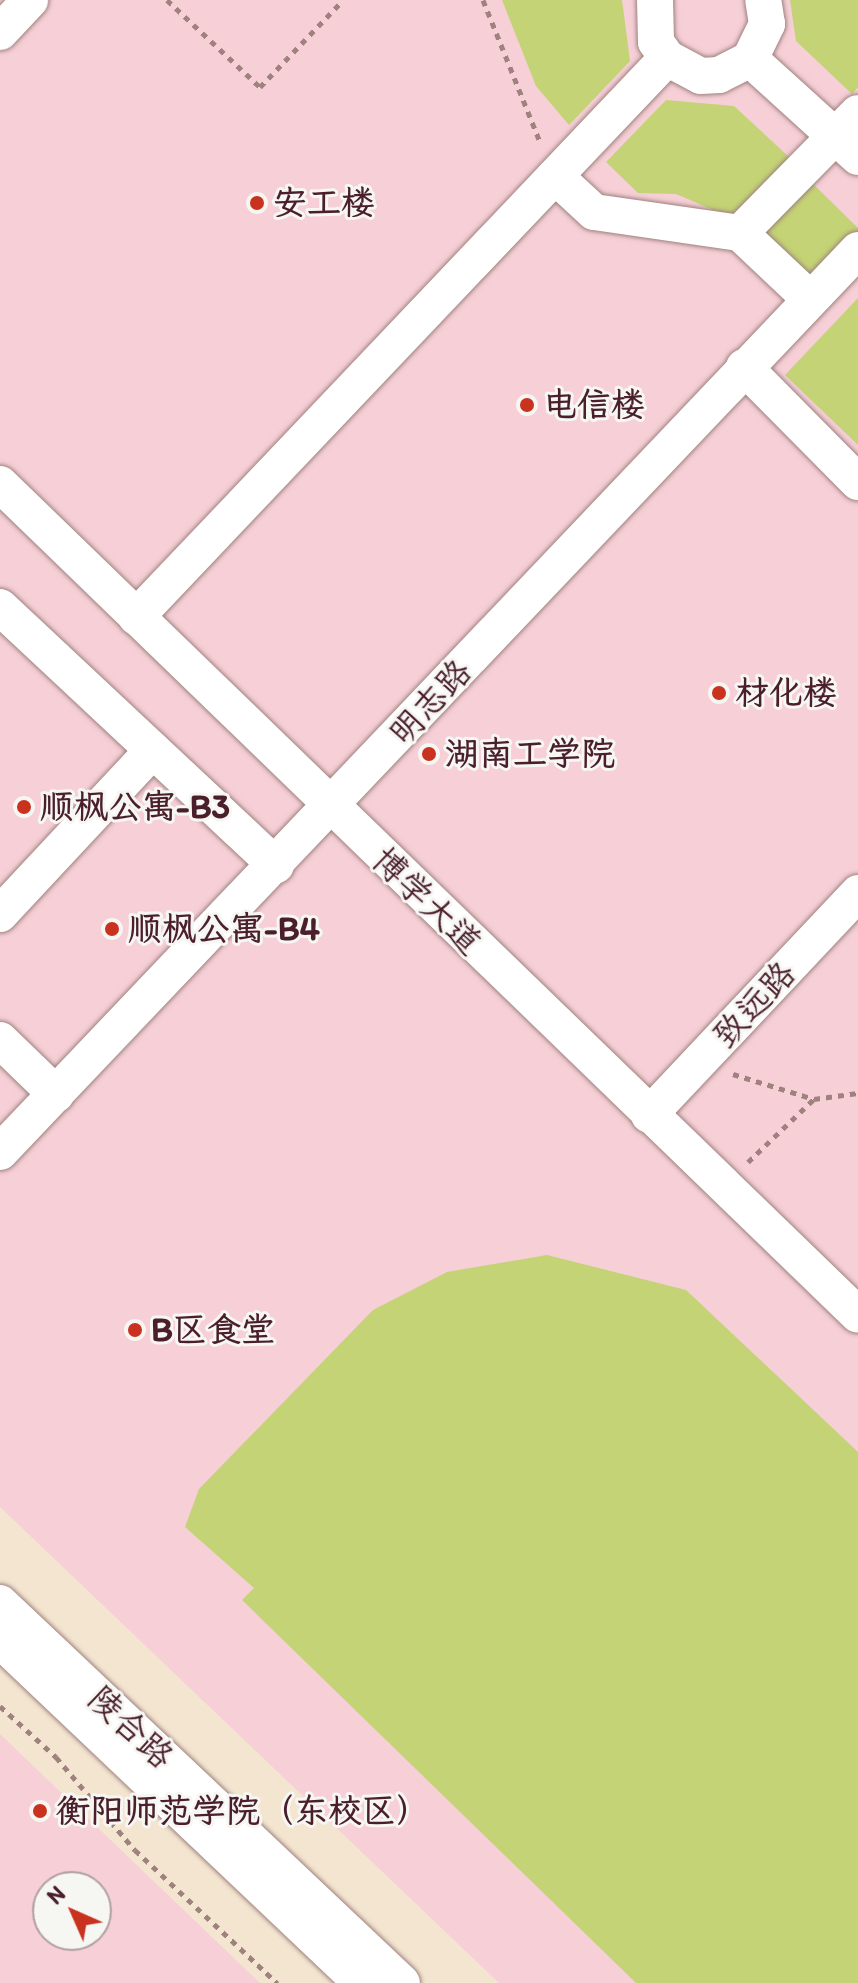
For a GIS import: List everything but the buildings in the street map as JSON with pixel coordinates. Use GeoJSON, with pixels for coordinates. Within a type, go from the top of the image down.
{"type":"FeatureCollection","features":[{"type":"Feature","properties":{"kind":"street"},"geometry":{"type":"LineString","coordinates":[[0,32],[30,0]]}},
{"type":"Feature","properties":{"kind":"street"},"geometry":{"type":"LineString","coordinates":[[655,0],[651,24],[667,58],[701,76],[719,75],[750,59],[767,24],[763,0]]}},
{"type":"Feature","properties":{"kind":"street"},"geometry":{"type":"LineString","coordinates":[[136,617],[667,58]]}},
{"type":"Feature","properties":{"kind":"street"},"geometry":{"type":"LineString","coordinates":[[740,233],[850,135],[750,59]]}},
{"type":"Feature","properties":{"kind":"street"},"geometry":{"type":"LineString","coordinates":[[555,176],[594,212],[740,233],[810,299]]}},
{"type":"Feature","properties":{"kind":"street","name":"明志路"},"geometry":{"type":"LineString","coordinates":[[0,1152],[858,250]]}},
{"type":"Feature","properties":{"kind":"street"},"geometry":{"type":"LineString","coordinates":[[744,367],[858,482]]}},
{"type":"Feature","properties":{"kind":"street","name":"博学大道"},"geometry":{"type":"LineString","coordinates":[[0,484],[330,808],[858,1315]]}},
{"type":"Feature","properties":{"kind":"street"},"geometry":{"type":"LineString","coordinates":[[6,625],[153,750],[276,865]]}},
{"type":"Feature","properties":{"kind":"street"},"geometry":{"type":"LineString","coordinates":[[0,914],[153,750]]}},
{"type":"Feature","properties":{"kind":"street","name":"致远路"},"geometry":{"type":"LineString","coordinates":[[649,1115],[858,893]]}},
{"type":"Feature","properties":{"kind":"street"},"geometry":{"type":"LineString","coordinates":[[0,1040],[56,1094]]}},
{"type":"Feature","properties":{"kind":"street","name":"陵合路"},"geometry":{"type":"LineString","coordinates":[[0,1603],[402,1983]]}},
{"type":"Feature","properties":{"kind":"street","name":"陵合路"},"geometry":{"type":"LineString","coordinates":[[0,1640],[362,1983]]}},
{"type":"Feature","properties":{"kind":"path"},"geometry":{"type":"LineString","coordinates":[[167,0],[260,87],[343,0]]}},
{"type":"Feature","properties":{"kind":"path"},"geometry":{"type":"LineString","coordinates":[[483,0],[555,176]]}},
{"type":"Feature","properties":{"kind":"path"},"geometry":{"type":"LineString","coordinates":[[698,1063],[814,1099],[858,1093]]}},
{"type":"Feature","properties":{"kind":"path"},"geometry":{"type":"LineString","coordinates":[[721,1183],[814,1099]]}},
{"type":"Feature","properties":{"kind":"path"},"geometry":{"type":"LineString","coordinates":[[0,1706],[56,1757],[135,1850],[277,1983]]}},
{"type":"Feature","properties":{"kind":"shaded area","name":"湖南工学院"},"geometry":{"type":"Polygon","coordinates":[[[0,0],[858,0],[858,1983],[499,1983],[0,1507],[0,0]]]}},
{"type":"Feature","properties":{"kind":"shaded area","name":"衡阳师范学院（东校区）"},"geometry":{"type":"Polygon","coordinates":[[[0,1734],[260,1983],[0,1983],[0,1734]]]}},
{"type":"Feature","properties":{"kind":"green space"},"geometry":{"type":"Polygon","coordinates":[[[502,0],[622,0],[630,61],[569,125],[536,86],[502,0]]]}},
{"type":"Feature","properties":{"kind":"green space"},"geometry":{"type":"Polygon","coordinates":[[[790,0],[858,0],[858,87],[852,94],[796,41],[790,0]]]}},
{"type":"Feature","properties":{"kind":"green space"},"geometry":{"type":"Polygon","coordinates":[[[666,100],[734,106],[790,158],[734,219],[676,194],[638,193],[606,162],[666,100]]]}},
{"type":"Feature","properties":{"kind":"green space"},"geometry":{"type":"Polygon","coordinates":[[[807,178],[858,228],[858,239],[811,286],[755,231],[807,178]]]}},
{"type":"Feature","properties":{"kind":"green space"},"geometry":{"type":"Polygon","coordinates":[[[858,298],[858,445],[785,375],[858,298]]]}},
{"type":"Feature","properties":{"kind":"green space"},"geometry":{"type":"Polygon","coordinates":[[[547,1255],[686,1290],[858,1452],[858,1983],[636,1983],[242,1600],[254,1588],[185,1527],[199,1489],[373,1310],[447,1272],[547,1255]]]}},
{"type":"Feature","properties":{"kind":"place","name":"安工楼"},"geometry":{"type":"Point","coordinates":[257,203]}},
{"type":"Feature","properties":{"kind":"place","name":"电信楼"},"geometry":{"type":"Point","coordinates":[527,405]}},
{"type":"Feature","properties":{"kind":"place","name":"材化楼"},"geometry":{"type":"Point","coordinates":[719,693]}},
{"type":"Feature","properties":{"kind":"place","name":"湖南工学院"},"geometry":{"type":"Point","coordinates":[429,754]}},
{"type":"Feature","properties":{"kind":"place","name":"顺枫公寓-B3"},"geometry":{"type":"Point","coordinates":[24,807]}},
{"type":"Feature","properties":{"kind":"place","name":"顺枫公寓-B4"},"geometry":{"type":"Point","coordinates":[112,929]}},
{"type":"Feature","properties":{"kind":"place","name":"B区食堂"},"geometry":{"type":"Point","coordinates":[135,1330]}},
{"type":"Feature","properties":{"kind":"place","name":"衡阳师范学院（东校区）"},"geometry":{"type":"Point","coordinates":[40,1811]}}]}
